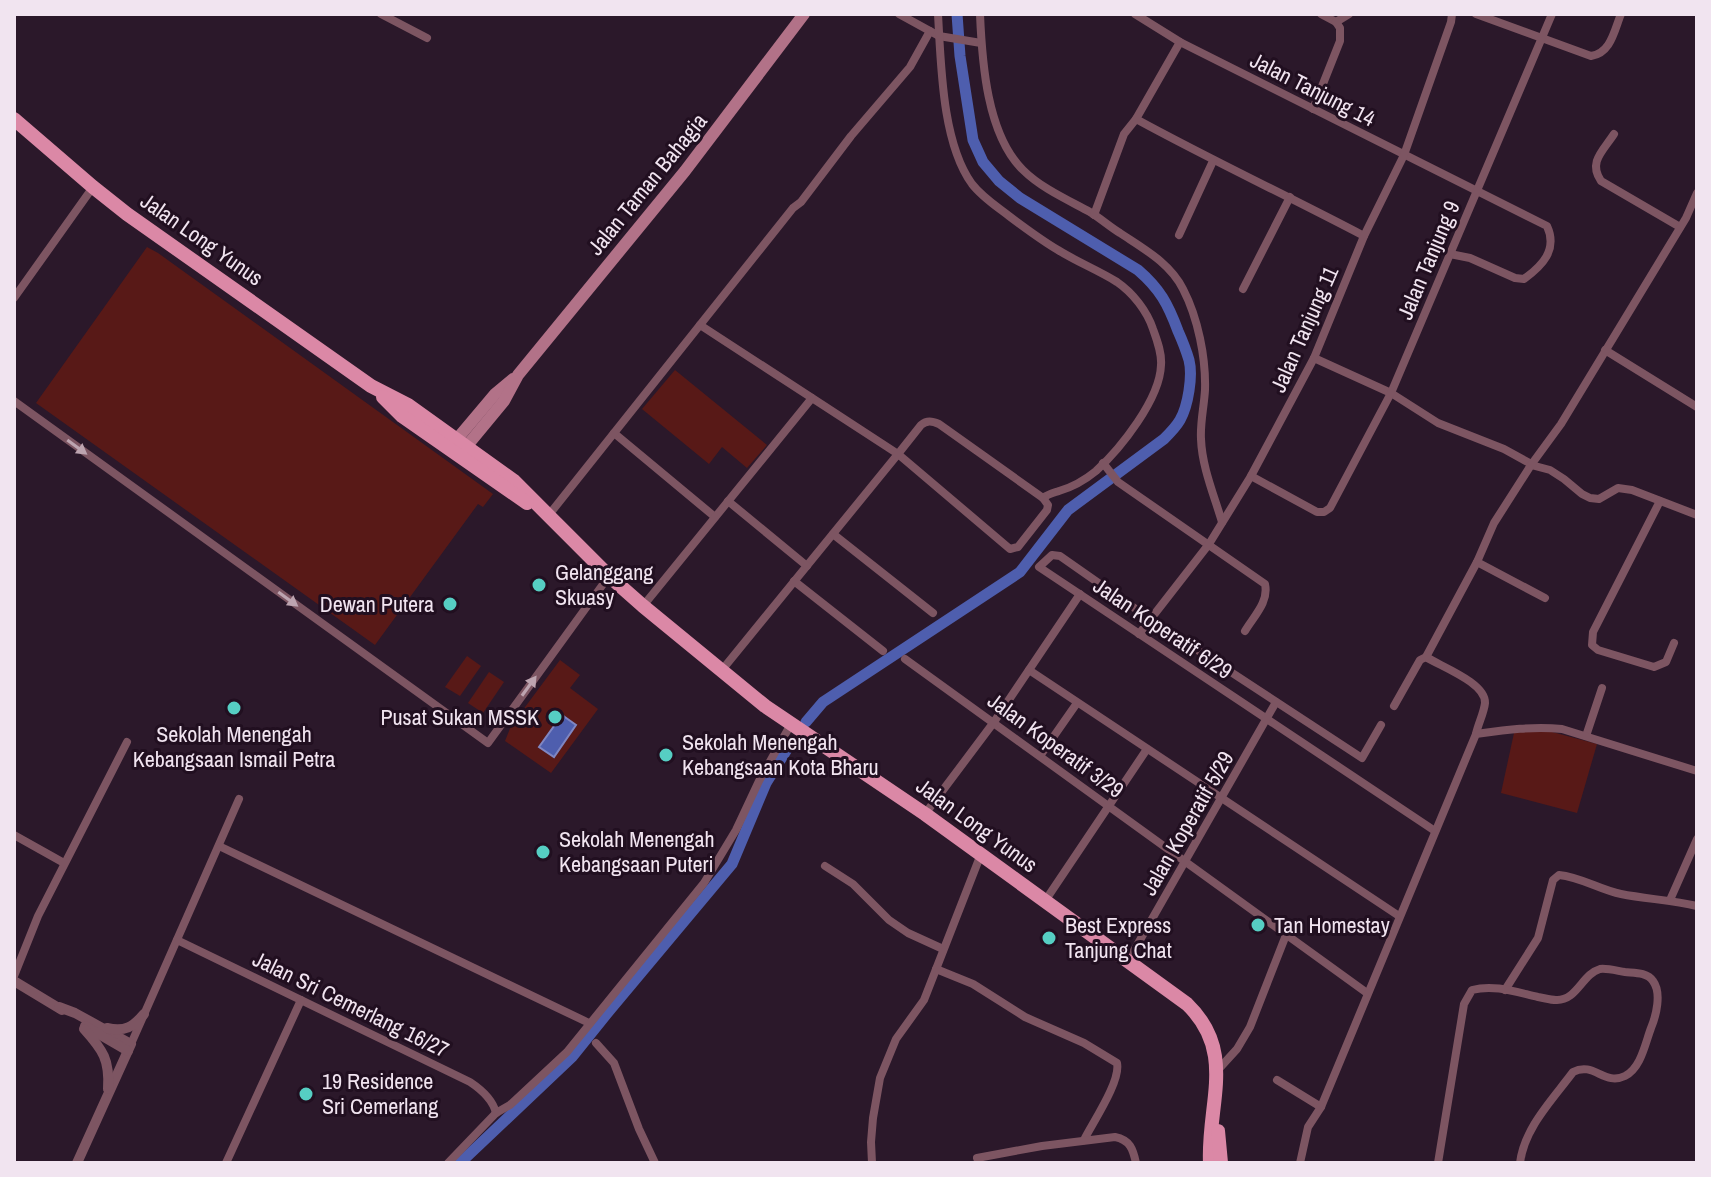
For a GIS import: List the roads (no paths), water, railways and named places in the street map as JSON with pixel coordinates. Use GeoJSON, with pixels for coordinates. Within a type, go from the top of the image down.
{"type":"FeatureCollection","features":[{"type":"Feature","properties":{"kind":"main road","name":"Jalan Taman Bahagia"},"geometry":{"type":"LineString","coordinates":[[458,448],[495,394],[518,375],[685,171],[804,14]]}},
{"type":"Feature","properties":{"kind":"main road","name":"Jalan Long Yunus"},"geometry":{"type":"LineString","coordinates":[[14,119],[127,214],[371,386],[408,405],[503,488],[548,516],[643,606],[765,706],[925,814],[1187,1004],[1198,1015],[1213,1041],[1216,1151],[1210,1163]]}},
{"type":"Feature","properties":{"kind":"main road"},"geometry":{"type":"LineString","coordinates":[[1199,1163],[1216,1151],[1227,1163]]}},
{"type":"Feature","properties":{"kind":"street"},"geometry":{"type":"LineString","coordinates":[[381,14],[427,38]]}},
{"type":"Feature","properties":{"kind":"street"},"geometry":{"type":"LineString","coordinates":[[899,14],[939,36],[981,43]]}},
{"type":"Feature","properties":{"kind":"street"},"geometry":{"type":"LineString","coordinates":[[938,14],[941,80],[955,150],[963,170],[974,187],[991,203],[1058,251],[1119,284],[1137,300],[1150,319],[1162,363],[1149,406],[1125,439],[1085,480],[1043,498]]}},
{"type":"Feature","properties":{"kind":"street"},"geometry":{"type":"LineString","coordinates":[[980,14],[988,87],[996,122],[1010,156],[1025,173],[1094,215],[1163,264],[1183,289],[1198,335],[1205,371],[1200,438],[1203,458],[1222,522]]}},
{"type":"Feature","properties":{"kind":"street","name":"Jalan Tanjung 14"},"geometry":{"type":"LineString","coordinates":[[1135,14],[1180,42],[1547,226],[1551,234],[1548,257],[1524,279],[1470,258],[1450,254]]}},
{"type":"Feature","properties":{"kind":"street"},"geometry":{"type":"LineString","coordinates":[[1313,109],[1340,41],[1340,28],[1336,22],[1321,14]]}},
{"type":"Feature","properties":{"kind":"street"},"geometry":{"type":"LineString","coordinates":[[1336,22],[1349,14]]}},
{"type":"Feature","properties":{"kind":"street","name":"Jalan Tanjung 11"},"geometry":{"type":"LineString","coordinates":[[1139,634],[1209,544],[1251,476],[1314,358],[1364,236],[1404,155],[1452,14]]}},
{"type":"Feature","properties":{"kind":"street"},"geometry":{"type":"LineString","coordinates":[[1476,14],[1584,55],[1597,56],[1608,47],[1621,14]]}},
{"type":"Feature","properties":{"kind":"street","name":"Jalan Tanjung 9"},"geometry":{"type":"LineString","coordinates":[[1251,476],[1317,512],[1330,508],[1391,393],[1552,14]]}},
{"type":"Feature","properties":{"kind":"street"},"geometry":{"type":"LineString","coordinates":[[548,516],[851,136],[910,67],[930,31]]}},
{"type":"Feature","properties":{"kind":"street"},"geometry":{"type":"LineString","coordinates":[[1094,215],[1124,134],[1136,119],[1180,42]]}},
{"type":"Feature","properties":{"kind":"street"},"geometry":{"type":"LineString","coordinates":[[1136,119],[1364,236]]}},
{"type":"Feature","properties":{"kind":"street"},"geometry":{"type":"LineString","coordinates":[[1614,134],[1595,164],[1601,181],[1680,227]]}},
{"type":"Feature","properties":{"kind":"street"},"geometry":{"type":"LineString","coordinates":[[1179,235],[1213,161]]}},
{"type":"Feature","properties":{"kind":"street"},"geometry":{"type":"LineString","coordinates":[[14,298],[93,187]]}},
{"type":"Feature","properties":{"kind":"street"},"geometry":{"type":"LineString","coordinates":[[1394,706],[1420,660],[1426,657],[1477,562],[1494,523],[1561,424],[1680,227],[1697,193]]}},
{"type":"Feature","properties":{"kind":"street"},"geometry":{"type":"LineString","coordinates":[[1243,289],[1290,197]]}},
{"type":"Feature","properties":{"kind":"street"},"geometry":{"type":"LineString","coordinates":[[700,325],[898,454],[1010,549],[1018,547],[1048,505],[1043,498],[935,422],[921,425],[898,454],[722,670]]}},
{"type":"Feature","properties":{"kind":"street"},"geometry":{"type":"LineString","coordinates":[[1605,350],[1697,407]]}},
{"type":"Feature","properties":{"kind":"street"},"geometry":{"type":"LineString","coordinates":[[1314,358],[1391,393],[1438,423],[1504,449],[1531,465],[1550,470],[1590,498],[1599,499],[1618,488],[1632,490],[1697,515]]}},
{"type":"Feature","properties":{"kind":"street"},"geometry":{"type":"LineString","coordinates":[[643,606],[812,398]]}},
{"type":"Feature","properties":{"kind":"street"},"geometry":{"type":"LineString","coordinates":[[14,401],[488,743],[609,576]]}},
{"type":"Feature","properties":{"kind":"street"},"geometry":{"type":"LineString","coordinates":[[614,433],[715,517]]}},
{"type":"Feature","properties":{"kind":"street"},"geometry":{"type":"LineString","coordinates":[[1103,463],[1114,479],[1265,584],[1265,599],[1245,631]]}},
{"type":"Feature","properties":{"kind":"street"},"geometry":{"type":"LineString","coordinates":[[728,501],[807,566]]}},
{"type":"Feature","properties":{"kind":"street"},"geometry":{"type":"LineString","coordinates":[[1660,501],[1591,639],[1598,650],[1654,667],[1666,662],[1674,643]]}},
{"type":"Feature","properties":{"kind":"street"},"geometry":{"type":"LineString","coordinates":[[833,534],[933,613]]}},
{"type":"Feature","properties":{"kind":"street","name":"Jalan Koperatif 6/29"},"geometry":{"type":"LineString","coordinates":[[1150,619],[1057,555],[1052,555],[1039,567],[1435,831]]}},
{"type":"Feature","properties":{"kind":"street"},"geometry":{"type":"LineString","coordinates":[[1477,562],[1545,598]]}},
{"type":"Feature","properties":{"kind":"street"},"geometry":{"type":"LineString","coordinates":[[794,581],[883,651]]}},
{"type":"Feature","properties":{"kind":"street"},"geometry":{"type":"LineString","coordinates":[[925,814],[994,722],[1080,594]]}},
{"type":"Feature","properties":{"kind":"street"},"geometry":{"type":"LineString","coordinates":[[1150,619],[1362,758],[1381,725]]}},
{"type":"Feature","properties":{"kind":"street"},"geometry":{"type":"LineString","coordinates":[[1300,1163],[1308,1127],[1327,1096],[1476,734],[1485,704],[1480,690],[1467,679],[1426,657]]}},
{"type":"Feature","properties":{"kind":"street","name":"Jalan Koperatif 3/29"},"geometry":{"type":"LineString","coordinates":[[905,659],[1367,993]]}},
{"type":"Feature","properties":{"kind":"street"},"geometry":{"type":"LineString","coordinates":[[1029,670],[1399,916]]}},
{"type":"Feature","properties":{"kind":"street"},"geometry":{"type":"LineString","coordinates":[[1586,736],[1602,688]]}},
{"type":"Feature","properties":{"kind":"street","name":"Jalan Koperatif 5/29"},"geometry":{"type":"LineString","coordinates":[[1128,961],[1276,702]]}},
{"type":"Feature","properties":{"kind":"street"},"geometry":{"type":"LineString","coordinates":[[1040,756],[1077,703]]}},
{"type":"Feature","properties":{"kind":"street"},"geometry":{"type":"LineString","coordinates":[[448,1163],[496,1113],[510,1105],[562,1057],[704,883],[736,830],[791,724]]}},
{"type":"Feature","properties":{"kind":"street"},"geometry":{"type":"LineString","coordinates":[[1476,734],[1524,727],[1562,729],[1697,771]]}},
{"type":"Feature","properties":{"kind":"street"},"geometry":{"type":"LineString","coordinates":[[127,742],[38,916],[14,979],[79,1022],[129,1047]]}},
{"type":"Feature","properties":{"kind":"street"},"geometry":{"type":"LineString","coordinates":[[1045,901],[1147,749]]}},
{"type":"Feature","properties":{"kind":"street"},"geometry":{"type":"LineString","coordinates":[[77,1163],[239,799]]}},
{"type":"Feature","properties":{"kind":"street"},"geometry":{"type":"LineString","coordinates":[[14,835],[64,863]]}},
{"type":"Feature","properties":{"kind":"street"},"geometry":{"type":"LineString","coordinates":[[1670,900],[1697,839]]}},
{"type":"Feature","properties":{"kind":"street"},"geometry":{"type":"LineString","coordinates":[[219,846],[589,1023]]}},
{"type":"Feature","properties":{"kind":"street"},"geometry":{"type":"LineString","coordinates":[[872,1163],[873,1118],[880,1078],[896,1039],[924,1000],[981,854]]}},
{"type":"Feature","properties":{"kind":"street"},"geometry":{"type":"LineString","coordinates":[[825,866],[853,884],[889,920],[908,933],[943,949]]}},
{"type":"Feature","properties":{"kind":"street"},"geometry":{"type":"LineString","coordinates":[[1505,990],[1538,938],[1553,880],[1559,875],[1618,894],[1697,906]]}},
{"type":"Feature","properties":{"kind":"street"},"geometry":{"type":"LineString","coordinates":[[1216,1072],[1237,1049],[1250,1027],[1286,935]]}},
{"type":"Feature","properties":{"kind":"street","name":"Jalan Sri Cemerlang 16/27"},"geometry":{"type":"LineString","coordinates":[[177,940],[470,1082],[492,1103],[496,1113]]}},
{"type":"Feature","properties":{"kind":"street"},"geometry":{"type":"LineString","coordinates":[[936,969],[973,984],[1025,1017],[1084,1043],[1117,1063],[1113,1084],[1084,1140]]}},
{"type":"Feature","properties":{"kind":"street"},"geometry":{"type":"LineString","coordinates":[[1438,1163],[1464,1004],[1472,990],[1483,987],[1558,1001],[1570,996],[1600,969],[1645,975],[1654,981],[1657,992],[1655,1019],[1635,1067],[1626,1075],[1614,1079],[1591,1069],[1582,1068],[1573,1072],[1528,1136],[1520,1163]]}},
{"type":"Feature","properties":{"kind":"street"},"geometry":{"type":"LineString","coordinates":[[226,1163],[301,1000]]}},
{"type":"Feature","properties":{"kind":"street"},"geometry":{"type":"LineString","coordinates":[[59,1007],[98,1025],[129,1047]]}},
{"type":"Feature","properties":{"kind":"street"},"geometry":{"type":"LineString","coordinates":[[98,1025],[128,1029],[144,1014]]}},
{"type":"Feature","properties":{"kind":"street"},"geometry":{"type":"LineString","coordinates":[[79,1022],[105,1055],[108,1095]]}},
{"type":"Feature","properties":{"kind":"street"},"geometry":{"type":"LineString","coordinates":[[596,1043],[614,1063],[655,1163]]}},
{"type":"Feature","properties":{"kind":"street"},"geometry":{"type":"LineString","coordinates":[[1277,1080],[1321,1107]]}},
{"type":"Feature","properties":{"kind":"street"},"geometry":{"type":"LineString","coordinates":[[977,1158],[1115,1137],[1125,1139],[1133,1148],[1136,1163]]}},
{"type":"Feature","properties":{"kind":"water"},"geometry":{"type":"Polygon","coordinates":[[[562,715],[576,725],[554,757],[539,747],[562,715]]]}},
{"type":"Feature","properties":{"kind":"waterway"},"geometry":{"type":"LineString","coordinates":[[806,722],[823,702],[1020,572],[1068,510],[1164,439],[1180,420],[1187,399],[1189,360],[1171,313],[1152,284],[1138,270],[1020,198],[999,181],[983,162],[973,140],[957,14]]}},
{"type":"Feature","properties":{"kind":"waterway"},"geometry":{"type":"LineString","coordinates":[[460,1163],[572,1057],[732,864],[766,783],[789,746]]}},
{"type":"Feature","properties":{"kind":"place","name":"Gelanggang Skuasy"},"geometry":{"type":"Point","coordinates":[539,585]}},
{"type":"Feature","properties":{"kind":"place","name":"Dewan Putera"},"geometry":{"type":"Point","coordinates":[450,604]}},
{"type":"Feature","properties":{"kind":"place","name":"Sekolah Menengah Kebangsaan Ismail Petra"},"geometry":{"type":"Point","coordinates":[234,708]}},
{"type":"Feature","properties":{"kind":"place","name":"Pusat Sukan MSSK"},"geometry":{"type":"Point","coordinates":[555,717]}},
{"type":"Feature","properties":{"kind":"place","name":"Sekolah Menengah Kebangsaan Kota Bharu"},"geometry":{"type":"Point","coordinates":[666,755]}},
{"type":"Feature","properties":{"kind":"place","name":"Sekolah Menengah Kebangsaan Puteri"},"geometry":{"type":"Point","coordinates":[543,852]}},
{"type":"Feature","properties":{"kind":"place","name":"Tan Homestay"},"geometry":{"type":"Point","coordinates":[1258,925]}},
{"type":"Feature","properties":{"kind":"place","name":"Best Express Tanjung Chat"},"geometry":{"type":"Point","coordinates":[1049,938]}},
{"type":"Feature","properties":{"kind":"place","name":"19 Residence Sri Cemerlang"},"geometry":{"type":"Point","coordinates":[306,1094]}}]}
